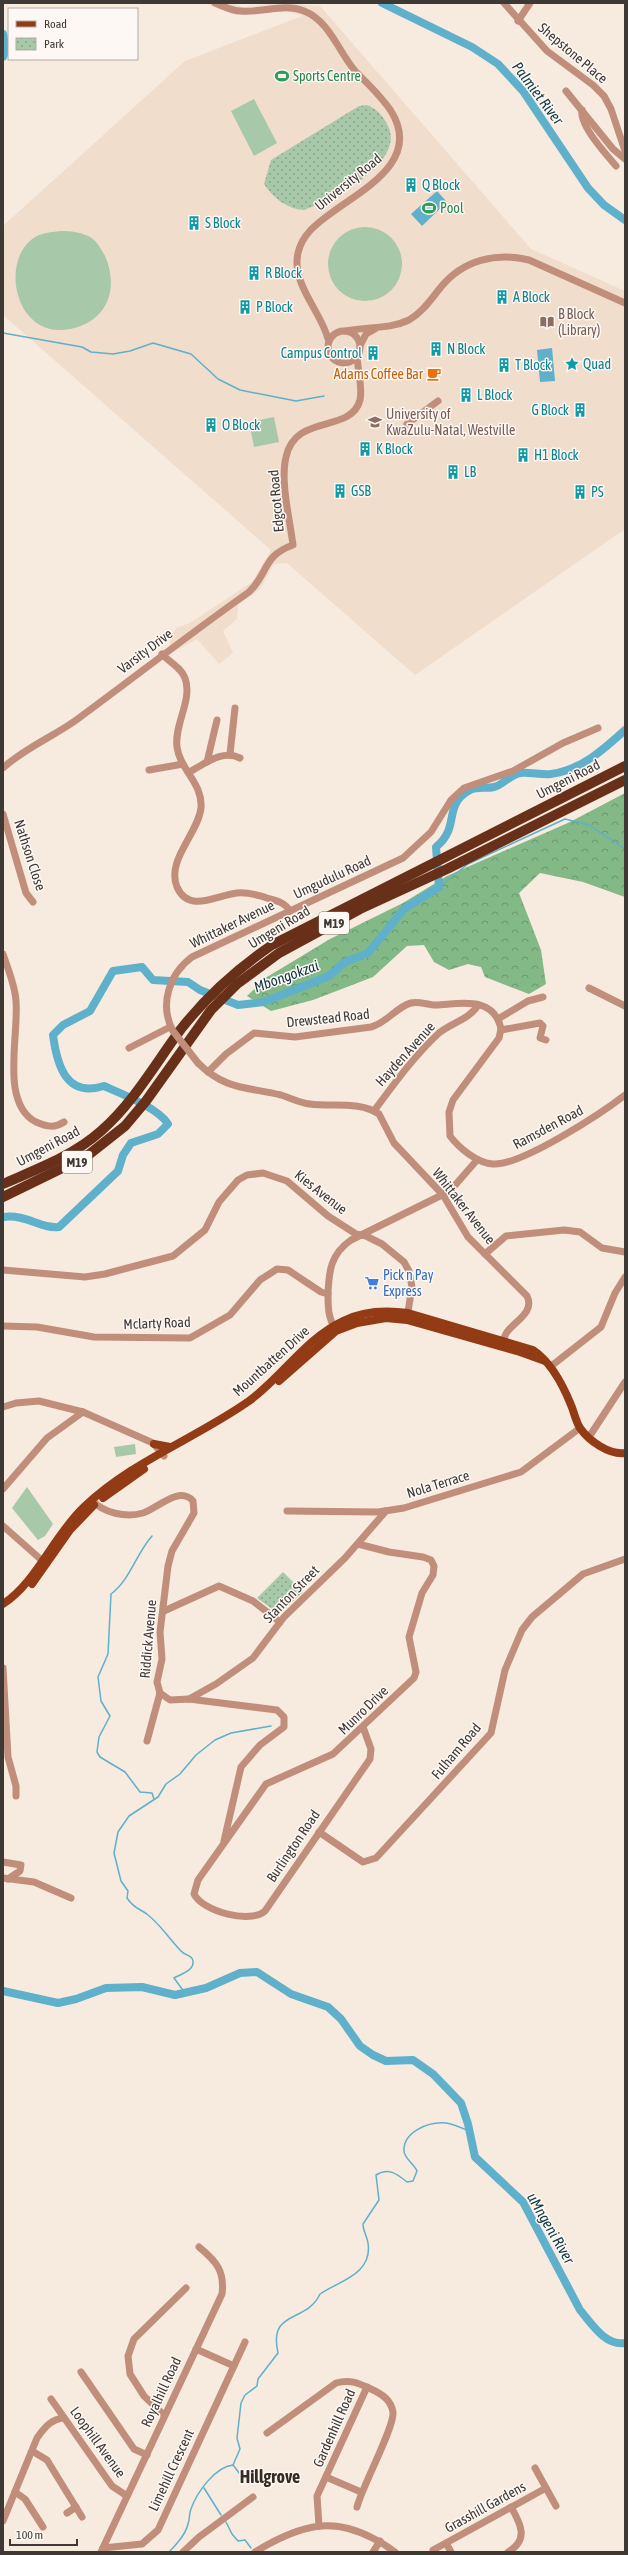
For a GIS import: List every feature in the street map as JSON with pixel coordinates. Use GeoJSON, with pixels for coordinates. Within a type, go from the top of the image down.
{"type":"FeatureCollection","features":[{"type":"Feature","properties":{"kind":"highway","name":"Umgeni Road"},"geometry":{"type":"LineString","coordinates":[[3,1184],[77,1149],[100,1132],[131,1100],[199,1008],[218,988],[253,958],[288,935],[625,766]]}},
{"type":"Feature","properties":{"kind":"highway","name":"Umgeni Road"},"geometry":{"type":"LineString","coordinates":[[3,1197],[64,1169],[87,1156],[125,1126],[143,1105],[211,1010],[229,992],[279,953],[360,909],[454,866],[625,780]]}},
{"type":"Feature","properties":{"kind":"main road","name":"Mountbatten Drive"},"geometry":{"type":"LineString","coordinates":[[162,1454],[170,1447],[248,1401],[308,1344],[335,1329],[370,1316],[392,1311],[503,1343],[533,1350],[548,1364],[562,1385],[580,1428],[589,1437],[608,1450],[625,1453]]}},
{"type":"Feature","properties":{"kind":"main road","name":"Mountbatten Drive"},"geometry":{"type":"LineString","coordinates":[[3,1609],[28,1590],[44,1562],[73,1519],[125,1474],[258,1398],[335,1329]]}},
{"type":"Feature","properties":{"kind":"main road"},"geometry":{"type":"LineString","coordinates":[[154,1444],[170,1447]]}},
{"type":"Feature","properties":{"kind":"main road","name":"Mountbatten Drive"},"geometry":{"type":"LineString","coordinates":[[3,1604],[22,1588],[44,1562]]}},
{"type":"Feature","properties":{"kind":"street","name":"University Road"},"geometry":{"type":"LineString","coordinates":[[215,3],[239,11],[289,8],[315,16],[326,28],[348,63],[391,111],[398,127],[398,151],[391,166],[312,228],[301,244],[297,261],[299,276],[322,320],[328,339]]}},
{"type":"Feature","properties":{"kind":"street","name":"Shepstone Place"},"geometry":{"type":"LineString","coordinates":[[504,3],[547,51],[589,82],[604,96],[611,109],[625,151]]}},
{"type":"Feature","properties":{"kind":"street","name":"Shepstone Place"},"geometry":{"type":"LineString","coordinates":[[518,20],[530,3]]}},
{"type":"Feature","properties":{"kind":"street"},"geometry":{"type":"LineString","coordinates":[[566,91],[613,149],[625,159]]}},
{"type":"Feature","properties":{"kind":"street"},"geometry":{"type":"LineString","coordinates":[[582,110],[582,116],[590,133],[616,166]]}},
{"type":"Feature","properties":{"kind":"street"},"geometry":{"type":"LineString","coordinates":[[375,328],[366,334],[359,346],[354,360],[344,363],[335,362],[330,358],[328,339],[333,333],[344,330],[391,326],[409,319],[425,307],[446,280],[458,271],[477,261],[493,257],[513,256],[529,260],[625,303]]}},
{"type":"Feature","properties":{"kind":"street"},"geometry":{"type":"LineString","coordinates":[[322,320],[356,335],[359,346]]}},
{"type":"Feature","properties":{"kind":"street","name":"Edgcot Road"},"geometry":{"type":"LineString","coordinates":[[293,546],[285,474],[287,454],[291,444],[303,432],[316,425],[340,420],[352,413],[361,396],[357,354]]}},
{"type":"Feature","properties":{"kind":"street"},"geometry":{"type":"LineString","coordinates":[[344,363],[353,369],[358,376]]}},
{"type":"Feature","properties":{"kind":"street"},"geometry":{"type":"LineString","coordinates":[[407,424],[438,401]]}},
{"type":"Feature","properties":{"kind":"street","name":"Varsity Drive"},"geometry":{"type":"LineString","coordinates":[[3,768],[24,752],[80,718],[162,654],[249,592],[258,581],[275,553],[293,546]]}},
{"type":"Feature","properties":{"kind":"street","name":"Umgudulu Road"},"geometry":{"type":"LineString","coordinates":[[162,654],[180,670],[185,678],[186,689],[177,744],[183,764],[199,789],[201,808],[196,824],[177,864],[175,877],[179,891],[188,899],[197,902],[233,894],[251,894],[282,902],[290,911],[408,855],[431,832],[451,800],[464,788],[513,771],[563,743],[598,728]]}},
{"type":"Feature","properties":{"kind":"street"},"geometry":{"type":"LineString","coordinates":[[230,754],[235,708]]}},
{"type":"Feature","properties":{"kind":"street"},"geometry":{"type":"LineString","coordinates":[[207,762],[217,720]]}},
{"type":"Feature","properties":{"kind":"street"},"geometry":{"type":"LineString","coordinates":[[189,772],[220,756],[230,754],[240,758]]}},
{"type":"Feature","properties":{"kind":"street"},"geometry":{"type":"LineString","coordinates":[[149,770],[183,764]]}},
{"type":"Feature","properties":{"kind":"street","name":"Nathson Close"},"geometry":{"type":"LineString","coordinates":[[3,814],[26,893],[33,902]]}},
{"type":"Feature","properties":{"kind":"street","name":"Whittaker Avenue"},"geometry":{"type":"LineString","coordinates":[[290,911],[192,957],[181,967],[172,982],[166,1006],[171,1029],[208,1072],[246,1090],[281,1095],[310,1104],[361,1107],[374,1111],[382,1119],[398,1148],[443,1195],[468,1237],[515,1281],[529,1299],[527,1311],[507,1332],[503,1343]]}},
{"type":"Feature","properties":{"kind":"street"},"geometry":{"type":"LineString","coordinates":[[3,955],[16,1002],[12,1078],[14,1098],[26,1117],[42,1125],[54,1127],[64,1122]]}},
{"type":"Feature","properties":{"kind":"street"},"geometry":{"type":"LineString","coordinates":[[589,988],[625,1006]]}},
{"type":"Feature","properties":{"kind":"street"},"geometry":{"type":"LineString","coordinates":[[335,1329],[328,1313],[329,1272],[333,1259],[343,1245],[359,1235],[443,1195],[457,1184],[477,1160],[450,1136],[448,1112],[453,1100],[499,1038],[501,1030],[498,1019],[528,1001],[543,996]]}},
{"type":"Feature","properties":{"kind":"street","name":"Drewstead Road"},"geometry":{"type":"LineString","coordinates":[[208,1072],[226,1054],[254,1033],[295,1037],[375,1026],[413,1002],[434,1005],[462,1002],[478,1005],[492,1012],[498,1019]]}},
{"type":"Feature","properties":{"kind":"street","name":"Hayden Avenue"},"geometry":{"type":"LineString","coordinates":[[374,1111],[404,1072],[432,1040],[444,1029],[474,1012],[478,1005]]}},
{"type":"Feature","properties":{"kind":"street"},"geometry":{"type":"LineString","coordinates":[[501,1030],[540,1023],[543,1026],[540,1038],[546,1040]]}},
{"type":"Feature","properties":{"kind":"street"},"geometry":{"type":"LineString","coordinates":[[129,1048],[171,1029]]}},
{"type":"Feature","properties":{"kind":"street","name":"Ramsden Road"},"geometry":{"type":"LineString","coordinates":[[477,1160],[497,1164],[518,1158],[584,1125],[625,1095]]}},
{"type":"Feature","properties":{"kind":"street","name":"Kies Avenue"},"geometry":{"type":"LineString","coordinates":[[3,1270],[85,1276],[105,1274],[173,1256],[205,1230],[225,1192],[244,1176],[256,1172],[287,1181],[328,1216],[359,1235],[366,1236],[382,1244],[404,1262],[412,1287],[408,1316]]}},
{"type":"Feature","properties":{"kind":"street"},"geometry":{"type":"LineString","coordinates":[[485,1254],[506,1236],[564,1230],[580,1232],[602,1248],[625,1252]]}},
{"type":"Feature","properties":{"kind":"street","name":"Mclarty Road"},"geometry":{"type":"LineString","coordinates":[[3,1326],[38,1327],[94,1337],[190,1338],[230,1315],[260,1280],[277,1270],[288,1270],[321,1292],[328,1294]]}},
{"type":"Feature","properties":{"kind":"street"},"geometry":{"type":"LineString","coordinates":[[548,1364],[601,1327],[615,1293],[625,1277]]}},
{"type":"Feature","properties":{"kind":"street"},"geometry":{"type":"LineString","coordinates":[[589,1437],[625,1382]]}},
{"type":"Feature","properties":{"kind":"street"},"geometry":{"type":"LineString","coordinates":[[3,1407],[16,1403],[39,1401],[83,1412],[154,1444],[162,1454]]}},
{"type":"Feature","properties":{"kind":"street"},"geometry":{"type":"LineString","coordinates":[[3,1489],[47,1438],[83,1412]]}},
{"type":"Feature","properties":{"kind":"street","name":"Nola Terrace"},"geometry":{"type":"LineString","coordinates":[[287,1511],[386,1511],[404,1508],[521,1472],[580,1428]]}},
{"type":"Feature","properties":{"kind":"street","name":"Riddick Avenue"},"geometry":{"type":"LineString","coordinates":[[93,1502],[109,1512],[135,1515],[179,1496],[189,1498],[193,1502],[194,1513],[170,1559],[164,1612],[160,1632],[162,1658],[157,1682],[160,1693],[170,1700],[189,1699],[277,1710],[282,1713],[285,1720],[284,1727],[260,1745],[241,1767],[224,1841]]}},
{"type":"Feature","properties":{"kind":"street","name":"Stanton Street"},"geometry":{"type":"LineString","coordinates":[[189,1699],[216,1684],[253,1658],[280,1622],[358,1544],[386,1511]]}},
{"type":"Feature","properties":{"kind":"street"},"geometry":{"type":"LineString","coordinates":[[3,1526],[44,1562]]}},
{"type":"Feature","properties":{"kind":"street","name":"Munro Drive"},"geometry":{"type":"LineString","coordinates":[[194,1894],[198,1880],[224,1841],[266,1784],[324,1760],[343,1747],[414,1678],[416,1672],[409,1638],[422,1593],[433,1576],[434,1566],[430,1560],[423,1557],[389,1552],[358,1544]]}},
{"type":"Feature","properties":{"kind":"street","name":"Fulham Road"},"geometry":{"type":"LineString","coordinates":[[319,1832],[363,1862],[376,1858],[491,1733],[505,1670],[522,1630],[532,1617],[583,1574],[625,1559]]}},
{"type":"Feature","properties":{"kind":"street"},"geometry":{"type":"LineString","coordinates":[[164,1612],[171,1610],[210,1588],[219,1586],[253,1600],[280,1622]]}},
{"type":"Feature","properties":{"kind":"street"},"geometry":{"type":"LineString","coordinates":[[3,1668],[8,1757],[16,1786],[16,1796]]}},
{"type":"Feature","properties":{"kind":"street"},"geometry":{"type":"LineString","coordinates":[[147,1741],[160,1693]]}},
{"type":"Feature","properties":{"kind":"street","name":"Burlington Road"},"geometry":{"type":"LineString","coordinates":[[194,1894],[202,1904],[222,1913],[260,1915],[370,1758],[371,1749],[363,1727]]}},
{"type":"Feature","properties":{"kind":"street"},"geometry":{"type":"LineString","coordinates":[[3,1862],[21,1865],[20,1871],[6,1879]]}},
{"type":"Feature","properties":{"kind":"street"},"geometry":{"type":"LineString","coordinates":[[6,1879],[34,1882],[71,1898]]}},
{"type":"Feature","properties":{"kind":"street","name":"Royalhill Road"},"geometry":{"type":"LineString","coordinates":[[102,2550],[222,2294],[223,2284],[218,2265],[200,2248]]}},
{"type":"Feature","properties":{"kind":"street"},"geometry":{"type":"LineString","coordinates":[[164,2415],[144,2396],[130,2374],[128,2356],[134,2340],[186,2288]]}},
{"type":"Feature","properties":{"kind":"street","name":"Limehill Crescent"},"geometry":{"type":"LineString","coordinates":[[102,2550],[142,2544],[158,2530],[245,2342]]}},
{"type":"Feature","properties":{"kind":"street"},"geometry":{"type":"LineString","coordinates":[[196,2349],[234,2366]]}},
{"type":"Feature","properties":{"kind":"street"},"geometry":{"type":"LineString","coordinates":[[81,2372],[134,2449],[147,2455]]}},
{"type":"Feature","properties":{"kind":"street"},"geometry":{"type":"LineString","coordinates":[[267,2433],[336,2384],[345,2380],[354,2381],[388,2400],[394,2414],[392,2422],[361,2492],[357,2507]]}},
{"type":"Feature","properties":{"kind":"street","name":"Gardenhill Road"},"geometry":{"type":"LineString","coordinates":[[319,2526],[317,2496],[366,2387]]}},
{"type":"Feature","properties":{"kind":"street","name":"Loophill Avenue"},"geometry":{"type":"LineString","coordinates":[[51,2399],[112,2486],[127,2496]]}},
{"type":"Feature","properties":{"kind":"street"},"geometry":{"type":"LineString","coordinates":[[3,2521],[32,2451],[44,2428],[54,2420],[64,2418]]}},
{"type":"Feature","properties":{"kind":"street"},"geometry":{"type":"LineString","coordinates":[[32,2451],[47,2460],[82,2517]]}},
{"type":"Feature","properties":{"kind":"street","name":"Grasshill Gardens"},"geometry":{"type":"LineString","coordinates":[[535,2468],[556,2506]]}},
{"type":"Feature","properties":{"kind":"street"},"geometry":{"type":"LineString","coordinates":[[326,2477],[361,2492]]}},
{"type":"Feature","properties":{"kind":"street","name":"Grasshill Gardens"},"geometry":{"type":"LineString","coordinates":[[451,2552],[446,2543],[546,2488]]}},
{"type":"Feature","properties":{"kind":"street"},"geometry":{"type":"LineString","coordinates":[[15,2492],[25,2499],[40,2526]]}},
{"type":"Feature","properties":{"kind":"street"},"geometry":{"type":"LineString","coordinates":[[183,2552],[199,2537],[253,2497]]}},
{"type":"Feature","properties":{"kind":"street"},"geometry":{"type":"LineString","coordinates":[[68,2513],[76,2507]]}},
{"type":"Feature","properties":{"kind":"street"},"geometry":{"type":"LineString","coordinates":[[508,2552],[517,2546],[522,2535],[522,2528],[511,2507]]}},
{"type":"Feature","properties":{"kind":"street"},"geometry":{"type":"LineString","coordinates":[[255,2552],[290,2532],[319,2526],[335,2526],[352,2529],[380,2541],[394,2552]]}},
{"type":"Feature","properties":{"kind":"street"},"geometry":{"type":"LineString","coordinates":[[373,2552],[380,2541]]}},
{"type":"Feature","properties":{"kind":"street"},"geometry":{"type":"LineString","coordinates":[[433,2550],[446,2543]]}},
{"type":"Feature","properties":{"kind":"shaded area","name":"University of KwaZulu-Natal, Westville"},"geometry":{"type":"Polygon","coordinates":[[[203,3],[229,3],[243,7],[277,3],[320,6],[531,249],[625,291],[625,529],[415,675],[287,563],[274,564],[260,589],[238,605],[237,619],[223,631],[233,653],[219,664],[197,639],[170,654],[170,637],[176,628],[190,623],[252,582],[271,550],[3,315],[3,226],[185,61],[302,16],[287,11],[236,15],[203,3]]]}},
{"type":"Feature","properties":{"kind":"green space"},"geometry":{"type":"Polygon","coordinates":[[[254,99],[277,143],[254,156],[231,111],[254,99]]]}},
{"type":"Feature","properties":{"kind":"green space"},"geometry":{"type":"Polygon","coordinates":[[[367,105],[377,111],[384,119],[388,126],[391,140],[386,153],[376,166],[363,178],[347,189],[304,210],[286,205],[272,194],[264,184],[271,160],[359,106],[367,105]]]}},
{"type":"Feature","properties":{"kind":"green space"},"geometry":{"type":"Polygon","coordinates":[[[358,227],[372,227],[386,233],[396,243],[402,257],[402,271],[396,285],[386,295],[372,301],[358,301],[344,295],[334,285],[328,271],[328,257],[334,243],[344,233],[358,227]]]}},
{"type":"Feature","properties":{"kind":"green space"},"geometry":{"type":"Polygon","coordinates":[[[61,231],[82,234],[91,237],[96,242],[105,256],[110,270],[111,284],[109,296],[104,307],[96,316],[86,324],[74,328],[59,330],[43,327],[31,318],[22,306],[17,290],[16,275],[18,259],[25,246],[37,236],[49,232],[61,231]]]}},
{"type":"Feature","properties":{"kind":"green space"},"geometry":{"type":"Polygon","coordinates":[[[274,417],[279,442],[254,447],[249,422],[274,417]]]}},
{"type":"Feature","properties":{"kind":"green space"},"geometry":{"type":"Polygon","coordinates":[[[625,793],[625,897],[583,882],[540,873],[519,893],[541,950],[546,984],[529,994],[485,977],[481,967],[468,964],[449,970],[434,962],[424,945],[407,946],[373,977],[313,1000],[271,1011],[247,996],[267,977],[330,939],[403,903],[447,876],[570,822],[625,793]]]}},
{"type":"Feature","properties":{"kind":"green space"},"geometry":{"type":"Polygon","coordinates":[[[135,1444],[136,1454],[116,1457],[114,1447],[135,1444]]]}},
{"type":"Feature","properties":{"kind":"green space"},"geometry":{"type":"Polygon","coordinates":[[[27,1487],[53,1524],[45,1536],[38,1540],[12,1508],[27,1487]]]}},
{"type":"Feature","properties":{"kind":"green space"},"geometry":{"type":"Polygon","coordinates":[[[283,1572],[303,1592],[279,1614],[257,1598],[283,1572]]]}},
{"type":"Feature","properties":{"kind":"water","name":"Pool"},"geometry":{"type":"Polygon","coordinates":[[[437,191],[447,202],[422,226],[411,214],[437,191]]]}},
{"type":"Feature","properties":{"kind":"water"},"geometry":{"type":"Polygon","coordinates":[[[552,348],[555,381],[540,382],[537,350],[552,348]]]}},
{"type":"Feature","properties":{"kind":"waterway","name":"Palmiet River"},"geometry":{"type":"LineString","coordinates":[[382,3],[472,47],[498,64],[523,91],[588,188],[604,205],[625,220]]}},
{"type":"Feature","properties":{"kind":"waterway","name":"Palmiet River"},"geometry":{"type":"LineString","coordinates":[[3,34],[6,48],[3,57]]}},
{"type":"Feature","properties":{"kind":"waterway"},"geometry":{"type":"LineString","coordinates":[[3,333],[82,347],[91,352],[113,354],[130,351],[153,343],[191,354],[218,379],[240,390],[296,401],[324,396]]}},
{"type":"Feature","properties":{"kind":"waterway","name":"Mbongokzai"},"geometry":{"type":"LineString","coordinates":[[3,1217],[26,1219],[46,1226],[59,1227],[118,1171],[123,1155],[131,1143],[158,1134],[168,1124],[156,1112],[130,1097],[104,1086],[91,1088],[81,1087],[72,1083],[66,1076],[57,1057],[53,1035],[63,1025],[90,1011],[113,971],[142,967],[153,980],[188,982],[200,990],[238,1005],[264,1002],[329,976],[345,962],[368,953],[404,909],[439,887],[436,847],[448,832],[456,802],[462,796],[473,789],[491,788],[497,786],[516,774],[551,774],[562,772],[582,764],[600,752],[625,730]]}},
{"type":"Feature","properties":{"kind":"waterway"},"geometry":{"type":"LineString","coordinates":[[439,887],[468,864],[565,819],[589,825],[625,849]]}},
{"type":"Feature","properties":{"kind":"waterway"},"geometry":{"type":"LineString","coordinates":[[152,1536],[146,1543],[123,1582],[111,1594],[108,1654],[98,1677],[101,1701],[110,1716],[99,1737],[97,1752],[100,1757],[125,1772],[140,1792],[152,1793],[154,1799]]}},
{"type":"Feature","properties":{"kind":"waterway"},"geometry":{"type":"LineString","coordinates":[[185,1993],[174,1978],[191,1968],[193,1960],[181,1951],[153,1919],[135,1907],[127,1898],[128,1891],[121,1881],[114,1853],[118,1832],[129,1816],[158,1797],[166,1784],[180,1774],[196,1755],[215,1740],[231,1733],[271,1726]]}},
{"type":"Feature","properties":{"kind":"waterway","name":"uMngeni River"},"geometry":{"type":"LineString","coordinates":[[3,1991],[58,2003],[76,1999],[106,1988],[142,1987],[175,1995],[206,1988],[240,1973],[257,1972],[291,1994],[328,2007],[341,2019],[360,2046],[373,2055],[386,2061],[413,2060],[433,2074],[461,2103],[468,2124],[475,2157],[523,2202],[580,2310],[605,2338],[618,2343],[625,2343]]}},
{"type":"Feature","properties":{"kind":"waterway"},"geometry":{"type":"LineString","coordinates":[[169,2552],[178,2543],[185,2532],[189,2522],[191,2509],[202,2488],[213,2475],[220,2470],[233,2465],[240,2449],[237,2438],[241,2403],[245,2395],[257,2386],[258,2379],[278,2353],[276,2339],[278,2329],[290,2318],[306,2310],[314,2303],[320,2294],[353,2275],[365,2262],[368,2254],[368,2243],[363,2224],[379,2200],[376,2175],[385,2172],[393,2172],[407,2182],[413,2181],[417,2171],[404,2154],[404,2151],[408,2138],[418,2129],[432,2124],[446,2123],[469,2131]]}},
{"type":"Feature","properties":{"kind":"waterway"},"geometry":{"type":"LineString","coordinates":[[233,2465],[240,2474]]}},
{"type":"Feature","properties":{"kind":"waterway"},"geometry":{"type":"LineString","coordinates":[[204,2488],[221,2515]]}},
{"type":"Feature","properties":{"kind":"waterway"},"geometry":{"type":"LineString","coordinates":[[226,2522],[232,2534],[238,2541],[245,2540],[251,2548]]}},
{"type":"Feature","properties":{"kind":"place","name":"Sports Centre"},"geometry":{"type":"Point","coordinates":[282,76]}},
{"type":"Feature","properties":{"kind":"place","name":"Q Block"},"geometry":{"type":"Point","coordinates":[411,185]}},
{"type":"Feature","properties":{"kind":"place","name":"Pool"},"geometry":{"type":"Point","coordinates":[429,208]}},
{"type":"Feature","properties":{"kind":"place","name":"S Block"},"geometry":{"type":"Point","coordinates":[194,223]}},
{"type":"Feature","properties":{"kind":"place","name":"R Block"},"geometry":{"type":"Point","coordinates":[254,273]}},
{"type":"Feature","properties":{"kind":"place","name":"A Block"},"geometry":{"type":"Point","coordinates":[502,297]}},
{"type":"Feature","properties":{"kind":"place","name":"P Block"},"geometry":{"type":"Point","coordinates":[245,307]}},
{"type":"Feature","properties":{"kind":"place","name":"B Block (Library)"},"geometry":{"type":"Point","coordinates":[547,322]}},
{"type":"Feature","properties":{"kind":"place","name":"N Block"},"geometry":{"type":"Point","coordinates":[436,349]}},
{"type":"Feature","properties":{"kind":"place","name":"Campus Control"},"geometry":{"type":"Point","coordinates":[373,353]}},
{"type":"Feature","properties":{"kind":"place","name":"Quad"},"geometry":{"type":"Point","coordinates":[572,364]}},
{"type":"Feature","properties":{"kind":"place","name":"T Block"},"geometry":{"type":"Point","coordinates":[504,365]}},
{"type":"Feature","properties":{"kind":"place","name":"Adams Coffee Bar"},"geometry":{"type":"Point","coordinates":[434,374]}},
{"type":"Feature","properties":{"kind":"place","name":"L Block"},"geometry":{"type":"Point","coordinates":[466,395]}},
{"type":"Feature","properties":{"kind":"place","name":"G Block"},"geometry":{"type":"Point","coordinates":[580,410]}},
{"type":"Feature","properties":{"kind":"place","name":"University of KwaZulu-Natal, Westville"},"geometry":{"type":"Point","coordinates":[375,422]}},
{"type":"Feature","properties":{"kind":"place","name":"O Block"},"geometry":{"type":"Point","coordinates":[211,425]}},
{"type":"Feature","properties":{"kind":"place","name":"K Block"},"geometry":{"type":"Point","coordinates":[365,449]}},
{"type":"Feature","properties":{"kind":"place","name":"H1 Block"},"geometry":{"type":"Point","coordinates":[523,455]}},
{"type":"Feature","properties":{"kind":"place","name":"LB"},"geometry":{"type":"Point","coordinates":[453,472]}},
{"type":"Feature","properties":{"kind":"place","name":"GSB"},"geometry":{"type":"Point","coordinates":[340,491]}},
{"type":"Feature","properties":{"kind":"place","name":"PS"},"geometry":{"type":"Point","coordinates":[580,492]}},
{"type":"Feature","properties":{"kind":"place","name":"Pick n Pay Express"},"geometry":{"type":"Point","coordinates":[372,1283]}},
{"type":"Feature","properties":{"kind":"district","name":"Hillgrove"},"geometry":{"type":"Point","coordinates":[270,2476]}}]}
